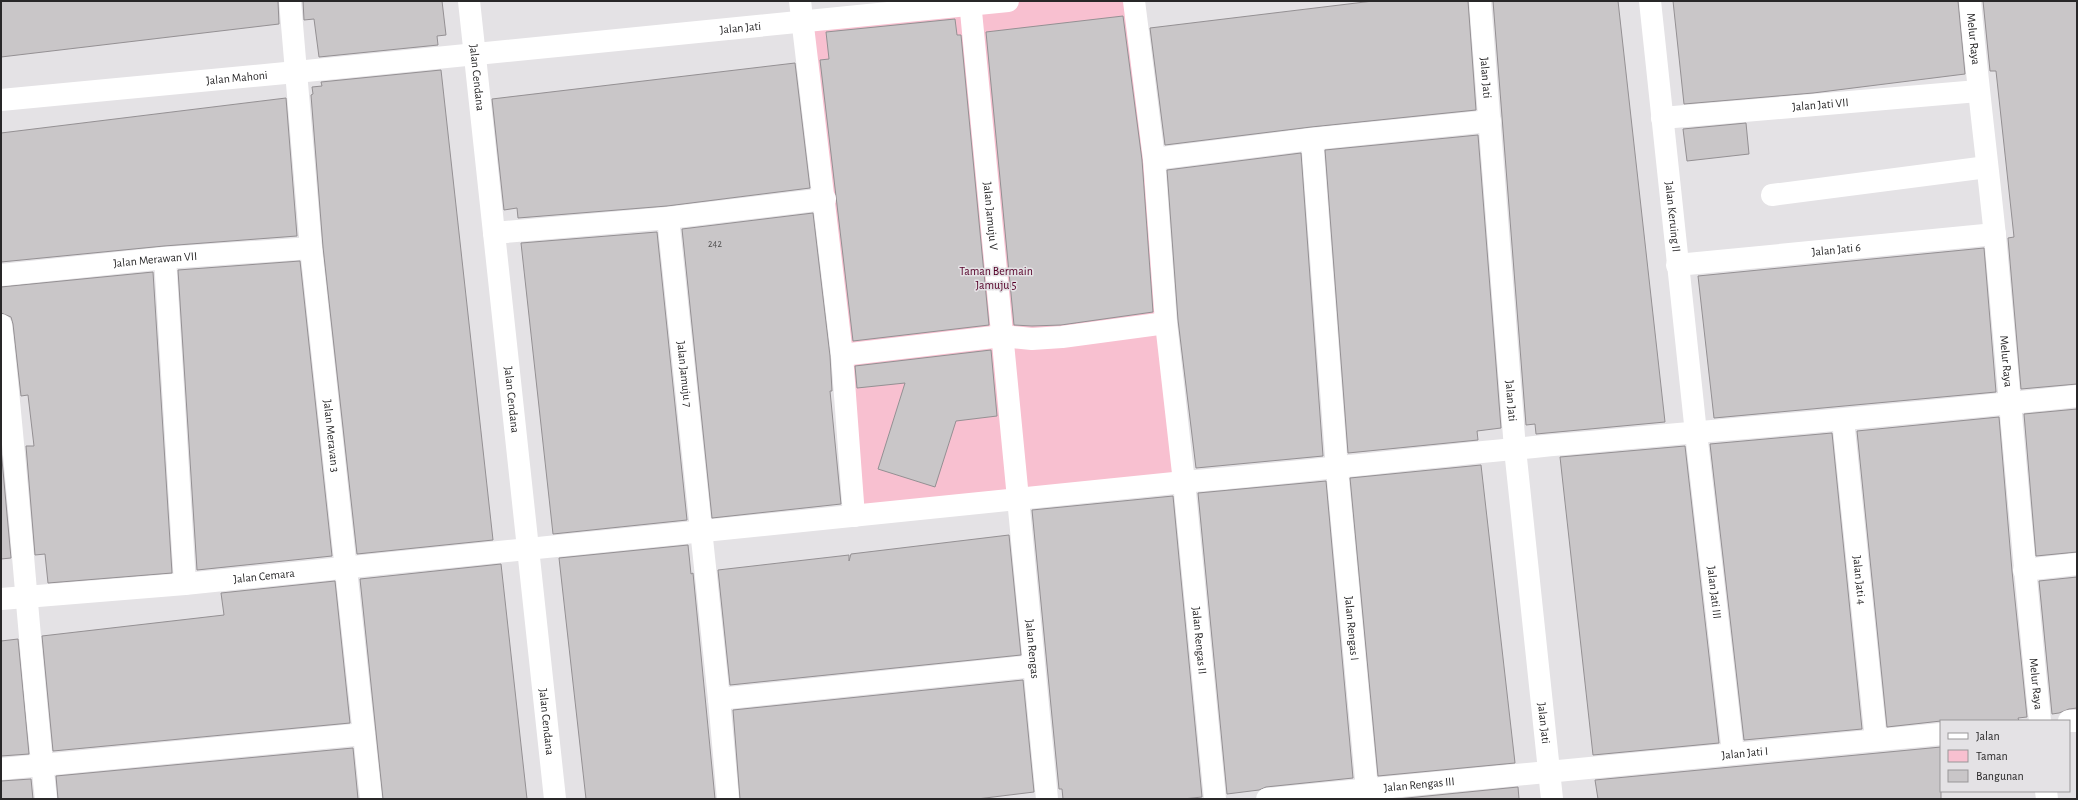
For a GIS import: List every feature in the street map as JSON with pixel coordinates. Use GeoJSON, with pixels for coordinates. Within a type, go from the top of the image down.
{"type":"FeatureCollection","features":[{"type":"Feature","properties":{"kind":"street","name":"Jalan Meravan 3"},"geometry":{"type":"LineString","coordinates":[[290,1],[311,248],[371,799]]}},
{"type":"Feature","properties":{"kind":"street","name":"Jalan Cendana"},"geometry":{"type":"LineString","coordinates":[[469,1],[555,799]]}},
{"type":"Feature","properties":{"kind":"street","name":"Jalan Jati"},"geometry":{"type":"LineString","coordinates":[[474,55],[802,11],[1008,1]]}},
{"type":"Feature","properties":{"kind":"street","name":"Jalan Rengas II"},"geometry":{"type":"LineString","coordinates":[[1134,1],[1154,159],[1166,323],[1184,482],[1215,799]]}},
{"type":"Feature","properties":{"kind":"street","name":"Jalan Jati"},"geometry":{"type":"LineString","coordinates":[[1480,1],[1514,449],[1552,799]]}},
{"type":"Feature","properties":{"kind":"street","name":"Jalan Keruing II"},"geometry":{"type":"LineString","coordinates":[[1650,1],[1696,433]]}},
{"type":"Feature","properties":{"kind":"street","name":"Melur Raya"},"geometry":{"type":"LineString","coordinates":[[1970,1],[1978,91],[1995,234],[2024,570],[2040,720]]}},
{"type":"Feature","properties":{"kind":"street","name":"Jalan Jamuju V"},"geometry":{"type":"LineString","coordinates":[[970,3],[1018,499]]}},
{"type":"Feature","properties":{"kind":"street"},"geometry":{"type":"LineString","coordinates":[[802,11],[842,356],[854,516]]}},
{"type":"Feature","properties":{"kind":"street","name":"Jalan Mahoni"},"geometry":{"type":"LineString","coordinates":[[1,100],[474,55]]}},
{"type":"Feature","properties":{"kind":"street","name":"Jalan Jati VII"},"geometry":{"type":"LineString","coordinates":[[1662,118],[1978,91]]}},
{"type":"Feature","properties":{"kind":"street"},"geometry":{"type":"LineString","coordinates":[[1154,159],[1312,139],[1490,121]]}},
{"type":"Feature","properties":{"kind":"street","name":"Jalan Rengas I"},"geometry":{"type":"LineString","coordinates":[[1312,139],[1337,469],[1367,789]]}},
{"type":"Feature","properties":{"kind":"street"},"geometry":{"type":"LineString","coordinates":[[1772,195],[1987,167]]}},
{"type":"Feature","properties":{"kind":"street"},"geometry":{"type":"LineString","coordinates":[[494,233],[668,218],[825,199]]}},
{"type":"Feature","properties":{"kind":"street","name":"Jalan Jamuju 7"},"geometry":{"type":"LineString","coordinates":[[668,218],[719,699],[728,799]]}},
{"type":"Feature","properties":{"kind":"street","name":"Jalan Jati 6"},"geometry":{"type":"LineString","coordinates":[[1677,265],[1995,234]]}},
{"type":"Feature","properties":{"kind":"street","name":"Jalan Merawan VII"},"geometry":{"type":"LineString","coordinates":[[1,275],[165,258],[311,248]]}},
{"type":"Feature","properties":{"kind":"street"},"geometry":{"type":"LineString","coordinates":[[165,258],[185,584]]}},
{"type":"Feature","properties":{"kind":"street"},"geometry":{"type":"LineString","coordinates":[[842,356],[1002,336],[1032,338],[1062,337],[1166,323]]}},
{"type":"Feature","properties":{"kind":"street"},"geometry":{"type":"LineString","coordinates":[[1,325],[7,431],[46,799]]}},
{"type":"Feature","properties":{"kind":"street","name":"Jalan Cemara"},"geometry":{"type":"LineString","coordinates":[[1,599],[185,584],[700,530],[854,516],[1184,482],[1337,469],[1514,449],[1843,420],[2077,396]]}},
{"type":"Feature","properties":{"kind":"street","name":"Jalan Jati 4"},"geometry":{"type":"LineString","coordinates":[[1843,420],[1876,740]]}},
{"type":"Feature","properties":{"kind":"street","name":"Jalan Jati III"},"geometry":{"type":"LineString","coordinates":[[1696,433],[1733,753]]}},
{"type":"Feature","properties":{"kind":"street","name":"Jalan Rengas"},"geometry":{"type":"LineString","coordinates":[[1018,499],[1047,799]]}},
{"type":"Feature","properties":{"kind":"street"},"geometry":{"type":"LineString","coordinates":[[2024,570],[2077,564]]}},
{"type":"Feature","properties":{"kind":"street"},"geometry":{"type":"LineString","coordinates":[[719,699],[1034,666]]}},
{"type":"Feature","properties":{"kind":"street"},"geometry":{"type":"LineString","coordinates":[[1,769],[364,734]]}},
{"type":"Feature","properties":{"kind":"street","name":"Jalan Jati I"},"geometry":{"type":"LineString","coordinates":[[1548,771],[1940,734]]}},
{"type":"Feature","properties":{"kind":"street","name":"Jalan Rengas III"},"geometry":{"type":"LineString","coordinates":[[1267,799],[1548,771]]}},
{"type":"Feature","properties":{"kind":"green space","name":"Taman Bermain Jamuju 5"},"geometry":{"type":"Polygon","coordinates":[[[1008,1],[1134,1],[1184,482],[854,516],[803,21],[1008,1]]]}},
{"type":"Feature","properties":{"kind":"building"},"geometry":{"type":"Polygon","coordinates":[[[1,1],[278,1],[279,24],[1,57],[1,1]]]}},
{"type":"Feature","properties":{"kind":"building"},"geometry":{"type":"Polygon","coordinates":[[[303,1],[442,1],[446,35],[437,36],[438,45],[319,57],[314,19],[304,20],[303,1]]]}},
{"type":"Feature","properties":{"kind":"building"},"geometry":{"type":"Polygon","coordinates":[[[1373,1],[1468,1],[1476,110],[1311,127],[1165,145],[1150,28],[1373,1]]]}},
{"type":"Feature","properties":{"kind":"building"},"geometry":{"type":"Polygon","coordinates":[[[1493,1],[1618,1],[1665,422],[1536,434],[1535,424],[1526,425],[1493,1]]]}},
{"type":"Feature","properties":{"kind":"building"},"geometry":{"type":"Polygon","coordinates":[[[1673,1],[1958,1],[1965,74],[1813,93],[1684,104],[1673,1]]]}},
{"type":"Feature","properties":{"kind":"building"},"geometry":{"type":"Polygon","coordinates":[[[1983,1],[2077,1],[2077,384],[2021,389],[2008,238],[2014,237],[1996,71],[1990,71],[1983,1]]]}},
{"type":"Feature","properties":{"kind":"building"},"geometry":{"type":"Polygon","coordinates":[[[1123,16],[1142,160],[1153,312],[1061,325],[1014,325],[986,32],[1123,16]]]}},
{"type":"Feature","properties":{"kind":"building"},"geometry":{"type":"Polygon","coordinates":[[[955,19],[957,35],[961,35],[989,325],[853,341],[820,60],[829,59],[826,32],[955,19]]]}},
{"type":"Feature","properties":{"kind":"building"},"geometry":{"type":"Polygon","coordinates":[[[795,63],[810,188],[667,206],[518,218],[517,208],[504,210],[492,99],[795,63]]]}},
{"type":"Feature","properties":{"kind":"building"},"geometry":{"type":"Polygon","coordinates":[[[441,70],[493,540],[357,554],[323,247],[311,95],[313,94],[312,87],[322,86],[321,82],[441,70]]]}},
{"type":"Feature","properties":{"kind":"building"},"geometry":{"type":"Polygon","coordinates":[[[286,98],[297,236],[164,246],[1,262],[1,133],[286,98]]]}},
{"type":"Feature","properties":{"kind":"building"},"geometry":{"type":"Polygon","coordinates":[[[1746,123],[1749,154],[1687,161],[1683,129],[1746,123]]]}},
{"type":"Feature","properties":{"kind":"building"},"geometry":{"type":"Polygon","coordinates":[[[1478,135],[1501,428],[1477,431],[1478,440],[1348,453],[1325,150],[1478,135]]]}},
{"type":"Feature","properties":{"kind":"building"},"geometry":{"type":"Polygon","coordinates":[[[1301,153],[1323,456],[1196,468],[1178,320],[1167,170],[1301,153]]]}},
{"type":"Feature","properties":{"kind":"building"},"geometry":{"type":"Polygon","coordinates":[[[813,213],[830,356],[832,391],[830,391],[841,504],[712,518],[682,229],[813,213]]]}},
{"type":"Feature","properties":{"kind":"building"},"geometry":{"type":"Polygon","coordinates":[[[657,232],[687,520],[553,534],[521,243],[657,232]]]}},
{"type":"Feature","properties":{"kind":"building"},"geometry":{"type":"Polygon","coordinates":[[[1984,248],[1996,392],[1714,418],[1698,276],[1984,248]]]}},
{"type":"Feature","properties":{"kind":"building"},"geometry":{"type":"Polygon","coordinates":[[[300,261],[332,556],[197,570],[178,270],[300,261]]]}},
{"type":"Feature","properties":{"kind":"building"},"geometry":{"type":"Polygon","coordinates":[[[153,272],[172,573],[48,583],[45,554],[35,555],[26,446],[34,446],[28,395],[21,396],[13,324],[11,317],[1,313],[1,287],[153,272]]]}},
{"type":"Feature","properties":{"kind":"building"},"geometry":{"type":"Polygon","coordinates":[[[991,350],[997,416],[956,421],[935,487],[878,469],[905,383],[857,388],[855,366],[991,350]]]}},
{"type":"Feature","properties":{"kind":"building"},"geometry":{"type":"Polygon","coordinates":[[[2077,409],[2077,552],[2036,556],[2024,414],[2077,409]]]}},
{"type":"Feature","properties":{"kind":"building"},"geometry":{"type":"Polygon","coordinates":[[[1999,417],[2012,571],[2027,717],[2018,718],[2019,720],[1940,720],[1887,727],[1857,431],[1999,417]]]}},
{"type":"Feature","properties":{"kind":"building"},"geometry":{"type":"Polygon","coordinates":[[[1832,433],[1862,729],[1744,740],[1710,444],[1832,433]]]}},
{"type":"Feature","properties":{"kind":"building"},"geometry":{"type":"Polygon","coordinates":[[[1685,446],[1719,743],[1593,755],[1560,457],[1685,446]]]}},
{"type":"Feature","properties":{"kind":"building"},"geometry":{"type":"Polygon","coordinates":[[[1,449],[11,558],[1,559],[1,449]]]}},
{"type":"Feature","properties":{"kind":"building"},"geometry":{"type":"Polygon","coordinates":[[[1481,465],[1515,763],[1378,776],[1350,478],[1481,465]]]}},
{"type":"Feature","properties":{"kind":"building"},"geometry":{"type":"Polygon","coordinates":[[[1326,481],[1353,778],[1266,787],[1259,790],[1227,794],[1198,493],[1326,481]]]}},
{"type":"Feature","properties":{"kind":"building"},"geometry":{"type":"Polygon","coordinates":[[[1173,496],[1202,797],[1183,799],[1063,799],[1062,789],[1059,789],[1032,510],[1173,496]]]}},
{"type":"Feature","properties":{"kind":"building"},"geometry":{"type":"Polygon","coordinates":[[[1009,535],[1021,655],[730,685],[718,570],[849,555],[849,561],[851,554],[1009,535]]]}},
{"type":"Feature","properties":{"kind":"building"},"geometry":{"type":"Polygon","coordinates":[[[688,545],[691,574],[693,573],[715,799],[586,799],[559,558],[688,545]]]}},
{"type":"Feature","properties":{"kind":"building"},"geometry":{"type":"Polygon","coordinates":[[[501,564],[527,799],[383,799],[360,579],[501,564]]]}},
{"type":"Feature","properties":{"kind":"building"},"geometry":{"type":"Polygon","coordinates":[[[2077,577],[2077,708],[2052,714],[2039,581],[2077,577]]]}},
{"type":"Feature","properties":{"kind":"building"},"geometry":{"type":"Polygon","coordinates":[[[335,581],[350,723],[53,751],[42,636],[224,615],[221,593],[335,581]]]}},
{"type":"Feature","properties":{"kind":"building"},"geometry":{"type":"Polygon","coordinates":[[[18,639],[29,754],[1,756],[1,641],[18,639]]]}},
{"type":"Feature","properties":{"kind":"building"},"geometry":{"type":"Polygon","coordinates":[[[1023,680],[1034,792],[977,799],[740,799],[733,710],[1023,680]]]}},
{"type":"Feature","properties":{"kind":"building"},"geometry":{"type":"Polygon","coordinates":[[[1940,747],[1941,799],[1598,799],[1595,780],[1940,747]]]}},
{"type":"Feature","properties":{"kind":"building"},"geometry":{"type":"Polygon","coordinates":[[[353,748],[358,799],[58,799],[56,776],[353,748]]]}},
{"type":"Feature","properties":{"kind":"building"},"geometry":{"type":"Polygon","coordinates":[[[31,779],[33,799],[1,799],[1,781],[31,779]]]}},
{"type":"Feature","properties":{"kind":"building"},"geometry":{"type":"Polygon","coordinates":[[[1518,787],[1519,799],[1397,799],[1518,787]]]}}]}
